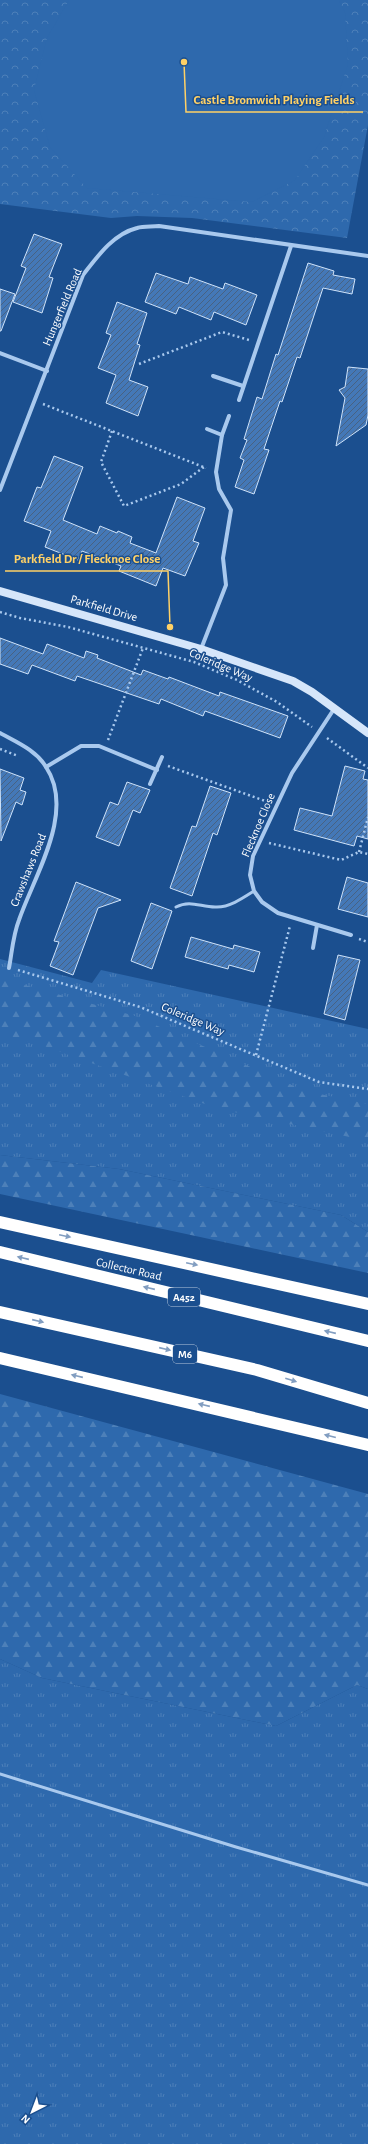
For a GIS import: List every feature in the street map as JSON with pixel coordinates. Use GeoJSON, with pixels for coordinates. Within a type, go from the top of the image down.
{"type":"FeatureCollection","features":[{"type":"Feature","properties":{"kind":"highway","name":"Collector Road"},"geometry":{"type":"LineString","coordinates":[[0,1222],[327,1293],[368,1304]]}},
{"type":"Feature","properties":{"kind":"highway","name":"Collector Road"},"geometry":{"type":"LineString","coordinates":[[0,1252],[368,1341]]}},
{"type":"Feature","properties":{"kind":"highway","name":"M6"},"geometry":{"type":"LineString","coordinates":[[0,1312],[257,1370],[368,1404]]}},
{"type":"Feature","properties":{"kind":"highway"},"geometry":{"type":"LineString","coordinates":[[0,1358],[368,1445]]}},
{"type":"Feature","properties":{"kind":"street","name":"Hungerfield Road"},"geometry":{"type":"LineString","coordinates":[[0,490],[83,275],[103,249],[118,237],[136,228],[159,226],[368,256]]}},
{"type":"Feature","properties":{"kind":"street"},"geometry":{"type":"LineString","coordinates":[[239,400],[291,246]]}},
{"type":"Feature","properties":{"kind":"street"},"geometry":{"type":"LineString","coordinates":[[0,353],[47,371]]}},
{"type":"Feature","properties":{"kind":"street"},"geometry":{"type":"LineString","coordinates":[[213,376],[243,386]]}},
{"type":"Feature","properties":{"kind":"street"},"geometry":{"type":"LineString","coordinates":[[201,648],[226,585],[223,558],[231,510],[219,489],[216,472],[222,435],[230,416]]}},
{"type":"Feature","properties":{"kind":"street"},"geometry":{"type":"LineString","coordinates":[[207,429],[222,435]]}},
{"type":"Feature","properties":{"kind":"street","name":"Parkfield Drive"},"geometry":{"type":"LineString","coordinates":[[0,591],[201,648],[292,681],[312,692],[368,733]]}},
{"type":"Feature","properties":{"kind":"street","name":"Flecknoe Close"},"geometry":{"type":"LineString","coordinates":[[254,891],[250,875],[253,856],[292,773],[334,708]]}},
{"type":"Feature","properties":{"kind":"street","name":"Crawshaws Road"},"geometry":{"type":"LineString","coordinates":[[0,733],[30,750],[46,767],[57,804],[53,834],[18,922],[9,968]]}},
{"type":"Feature","properties":{"kind":"street"},"geometry":{"type":"LineString","coordinates":[[46,767],[81,746],[105,748],[157,770]]}},
{"type":"Feature","properties":{"kind":"street"},"geometry":{"type":"LineString","coordinates":[[150,784],[162,758]]}},
{"type":"Feature","properties":{"kind":"street"},"geometry":{"type":"LineString","coordinates":[[254,891],[262,902],[278,913],[351,935]]}},
{"type":"Feature","properties":{"kind":"street"},"geometry":{"type":"LineString","coordinates":[[313,948],[317,925]]}},
{"type":"Feature","properties":{"kind":"street"},"geometry":{"type":"LineString","coordinates":[[327,1293],[368,1298]]}},
{"type":"Feature","properties":{"kind":"lane"},"geometry":{"type":"LineString","coordinates":[[176,907],[188,903],[217,908],[239,901],[254,891]]}},
{"type":"Feature","properties":{"kind":"lane"},"geometry":{"type":"LineString","coordinates":[[0,1774],[236,1847],[368,1885]]}},
{"type":"Feature","properties":{"kind":"path"},"geometry":{"type":"LineString","coordinates":[[139,364],[222,332],[258,343]]}},
{"type":"Feature","properties":{"kind":"path"},"geometry":{"type":"LineString","coordinates":[[35,400],[216,472]]}},
{"type":"Feature","properties":{"kind":"path"},"geometry":{"type":"LineString","coordinates":[[112,431],[101,462],[124,506],[181,484],[204,467]]}},
{"type":"Feature","properties":{"kind":"path","name":"Coleridge Way"},"geometry":{"type":"LineString","coordinates":[[0,612],[20,618],[68,627],[194,662],[237,680],[277,702],[368,768]]}},
{"type":"Feature","properties":{"kind":"path"},"geometry":{"type":"LineString","coordinates":[[105,748],[143,648]]}},
{"type":"Feature","properties":{"kind":"path"},"geometry":{"type":"LineString","coordinates":[[160,763],[277,805]]}},
{"type":"Feature","properties":{"kind":"path"},"geometry":{"type":"LineString","coordinates":[[359,852],[368,817]]}},
{"type":"Feature","properties":{"kind":"path"},"geometry":{"type":"LineString","coordinates":[[260,841],[341,860],[359,852],[368,854]]}},
{"type":"Feature","properties":{"kind":"path"},"geometry":{"type":"LineString","coordinates":[[256,1055],[292,917]]}},
{"type":"Feature","properties":{"kind":"path","name":"Coleridge Way"},"geometry":{"type":"LineString","coordinates":[[9,968],[140,1007],[319,1082],[368,1089]]}},
{"type":"Feature","properties":{"kind":"green space"},"geometry":{"type":"Polygon","coordinates":[[[0,0],[368,0],[368,125],[347,238],[192,218],[137,216],[111,218],[0,204],[0,0]]]}},
{"type":"Feature","properties":{"kind":"green space"},"geometry":{"type":"Polygon","coordinates":[[[69,0],[339,0],[345,13],[348,64],[324,137],[295,180],[252,202],[87,188],[50,147],[34,90],[47,38],[69,0]]]}},
{"type":"Feature","properties":{"kind":"green space"},"geometry":{"type":"Polygon","coordinates":[[[0,959],[92,983],[101,970],[368,1029],[368,1232],[341,1215],[119,1169],[0,1155],[0,959]]]}},
{"type":"Feature","properties":{"kind":"green space"},"geometry":{"type":"Polygon","coordinates":[[[0,978],[135,1016],[305,1091],[368,1104],[368,1141],[216,1108],[47,1047],[0,1033],[0,978]]]}},
{"type":"Feature","properties":{"kind":"green space"},"geometry":{"type":"Polygon","coordinates":[[[0,1155],[119,1169],[341,1215],[368,1232],[368,1273],[0,1194],[0,1155]]]}},
{"type":"Feature","properties":{"kind":"green space"},"geometry":{"type":"Polygon","coordinates":[[[0,1394],[368,1494],[368,1689],[357,1685],[276,1726],[42,1678],[0,1659],[0,1394]]]}},
{"type":"Feature","properties":{"kind":"green space"},"geometry":{"type":"Polygon","coordinates":[[[0,1659],[42,1678],[276,1726],[357,1685],[368,1689],[368,2144],[0,2144],[0,1659]]]}},
{"type":"Feature","properties":{"kind":"building"},"geometry":{"type":"Polygon","coordinates":[[[34,234],[62,244],[49,277],[53,278],[42,313],[13,302],[26,268],[21,266],[34,234]]]}},
{"type":"Feature","properties":{"kind":"building"},"geometry":{"type":"Polygon","coordinates":[[[308,263],[334,271],[333,275],[355,279],[352,294],[323,288],[300,358],[297,357],[282,402],[280,401],[264,449],[269,450],[254,494],[235,487],[244,460],[240,458],[247,440],[244,439],[257,397],[262,399],[276,354],[278,355],[308,263]]]}},
{"type":"Feature","properties":{"kind":"building"},"geometry":{"type":"Polygon","coordinates":[[[156,273],[188,284],[190,277],[223,289],[225,283],[257,295],[246,325],[214,312],[211,320],[179,307],[176,314],[145,302],[156,273]]]}},
{"type":"Feature","properties":{"kind":"building"},"geometry":{"type":"Polygon","coordinates":[[[0,289],[15,294],[1,331],[0,331],[0,289]]]}},
{"type":"Feature","properties":{"kind":"building"},"geometry":{"type":"Polygon","coordinates":[[[117,302],[147,313],[137,344],[140,345],[129,380],[148,387],[138,416],[106,403],[116,375],[98,368],[111,335],[106,333],[117,302]]]}},
{"type":"Feature","properties":{"kind":"building"},"geometry":{"type":"Polygon","coordinates":[[[348,367],[368,369],[368,415],[366,425],[336,446],[345,398],[339,390],[345,387],[348,367]]]}},
{"type":"Feature","properties":{"kind":"building"},"geometry":{"type":"Polygon","coordinates":[[[54,456],[83,467],[63,520],[97,534],[100,526],[117,533],[118,531],[132,537],[130,543],[156,553],[177,497],[205,508],[193,541],[199,543],[185,576],[163,568],[156,586],[119,571],[121,566],[82,551],[78,560],[45,547],[51,531],[24,521],[37,487],[41,488],[54,456]]]}},
{"type":"Feature","properties":{"kind":"building"},"geometry":{"type":"Polygon","coordinates":[[[0,638],[43,654],[47,644],[84,658],[86,651],[98,655],[97,658],[141,675],[143,670],[168,679],[169,677],[219,696],[220,692],[288,716],[280,738],[205,711],[203,716],[161,699],[159,704],[77,676],[75,681],[32,665],[28,674],[0,664],[0,638]]]}},
{"type":"Feature","properties":{"kind":"building"},"geometry":{"type":"Polygon","coordinates":[[[345,766],[365,771],[363,779],[368,780],[368,839],[357,836],[354,846],[294,830],[300,808],[332,816],[345,766]]]}},
{"type":"Feature","properties":{"kind":"building"},"geometry":{"type":"Polygon","coordinates":[[[0,769],[24,778],[20,790],[26,792],[22,805],[16,802],[1,841],[0,769]]]}},
{"type":"Feature","properties":{"kind":"building"},"geometry":{"type":"Polygon","coordinates":[[[127,782],[150,790],[140,813],[133,810],[119,846],[96,837],[110,802],[118,805],[127,782]]]}},
{"type":"Feature","properties":{"kind":"building"},"geometry":{"type":"Polygon","coordinates":[[[210,786],[231,793],[217,835],[213,833],[192,896],[170,888],[192,826],[196,827],[210,786]]]}},
{"type":"Feature","properties":{"kind":"building"},"geometry":{"type":"Polygon","coordinates":[[[347,877],[368,883],[368,917],[338,909],[347,877]]]}},
{"type":"Feature","properties":{"kind":"building"},"geometry":{"type":"Polygon","coordinates":[[[76,882],[121,900],[98,908],[73,975],[50,966],[59,942],[54,941],[76,882]]]}},
{"type":"Feature","properties":{"kind":"building"},"geometry":{"type":"Polygon","coordinates":[[[151,903],[172,911],[152,969],[131,961],[151,903]]]}},
{"type":"Feature","properties":{"kind":"building"},"geometry":{"type":"Polygon","coordinates":[[[191,937],[233,949],[234,945],[260,952],[254,972],[229,965],[228,969],[185,957],[191,937]]]}},
{"type":"Feature","properties":{"kind":"building"},"geometry":{"type":"Polygon","coordinates":[[[338,955],[360,960],[345,1020],[324,1014],[338,955]]]}},
{"type":"Feature","properties":{"kind":"place","name":"Castle Bromwich Playing Fields"},"geometry":{"type":"Point","coordinates":[184,62]}},
{"type":"Feature","properties":{"kind":"place","name":"Parkfield Dr / Flecknoe Close"},"geometry":{"type":"Point","coordinates":[170,627]}}]}
